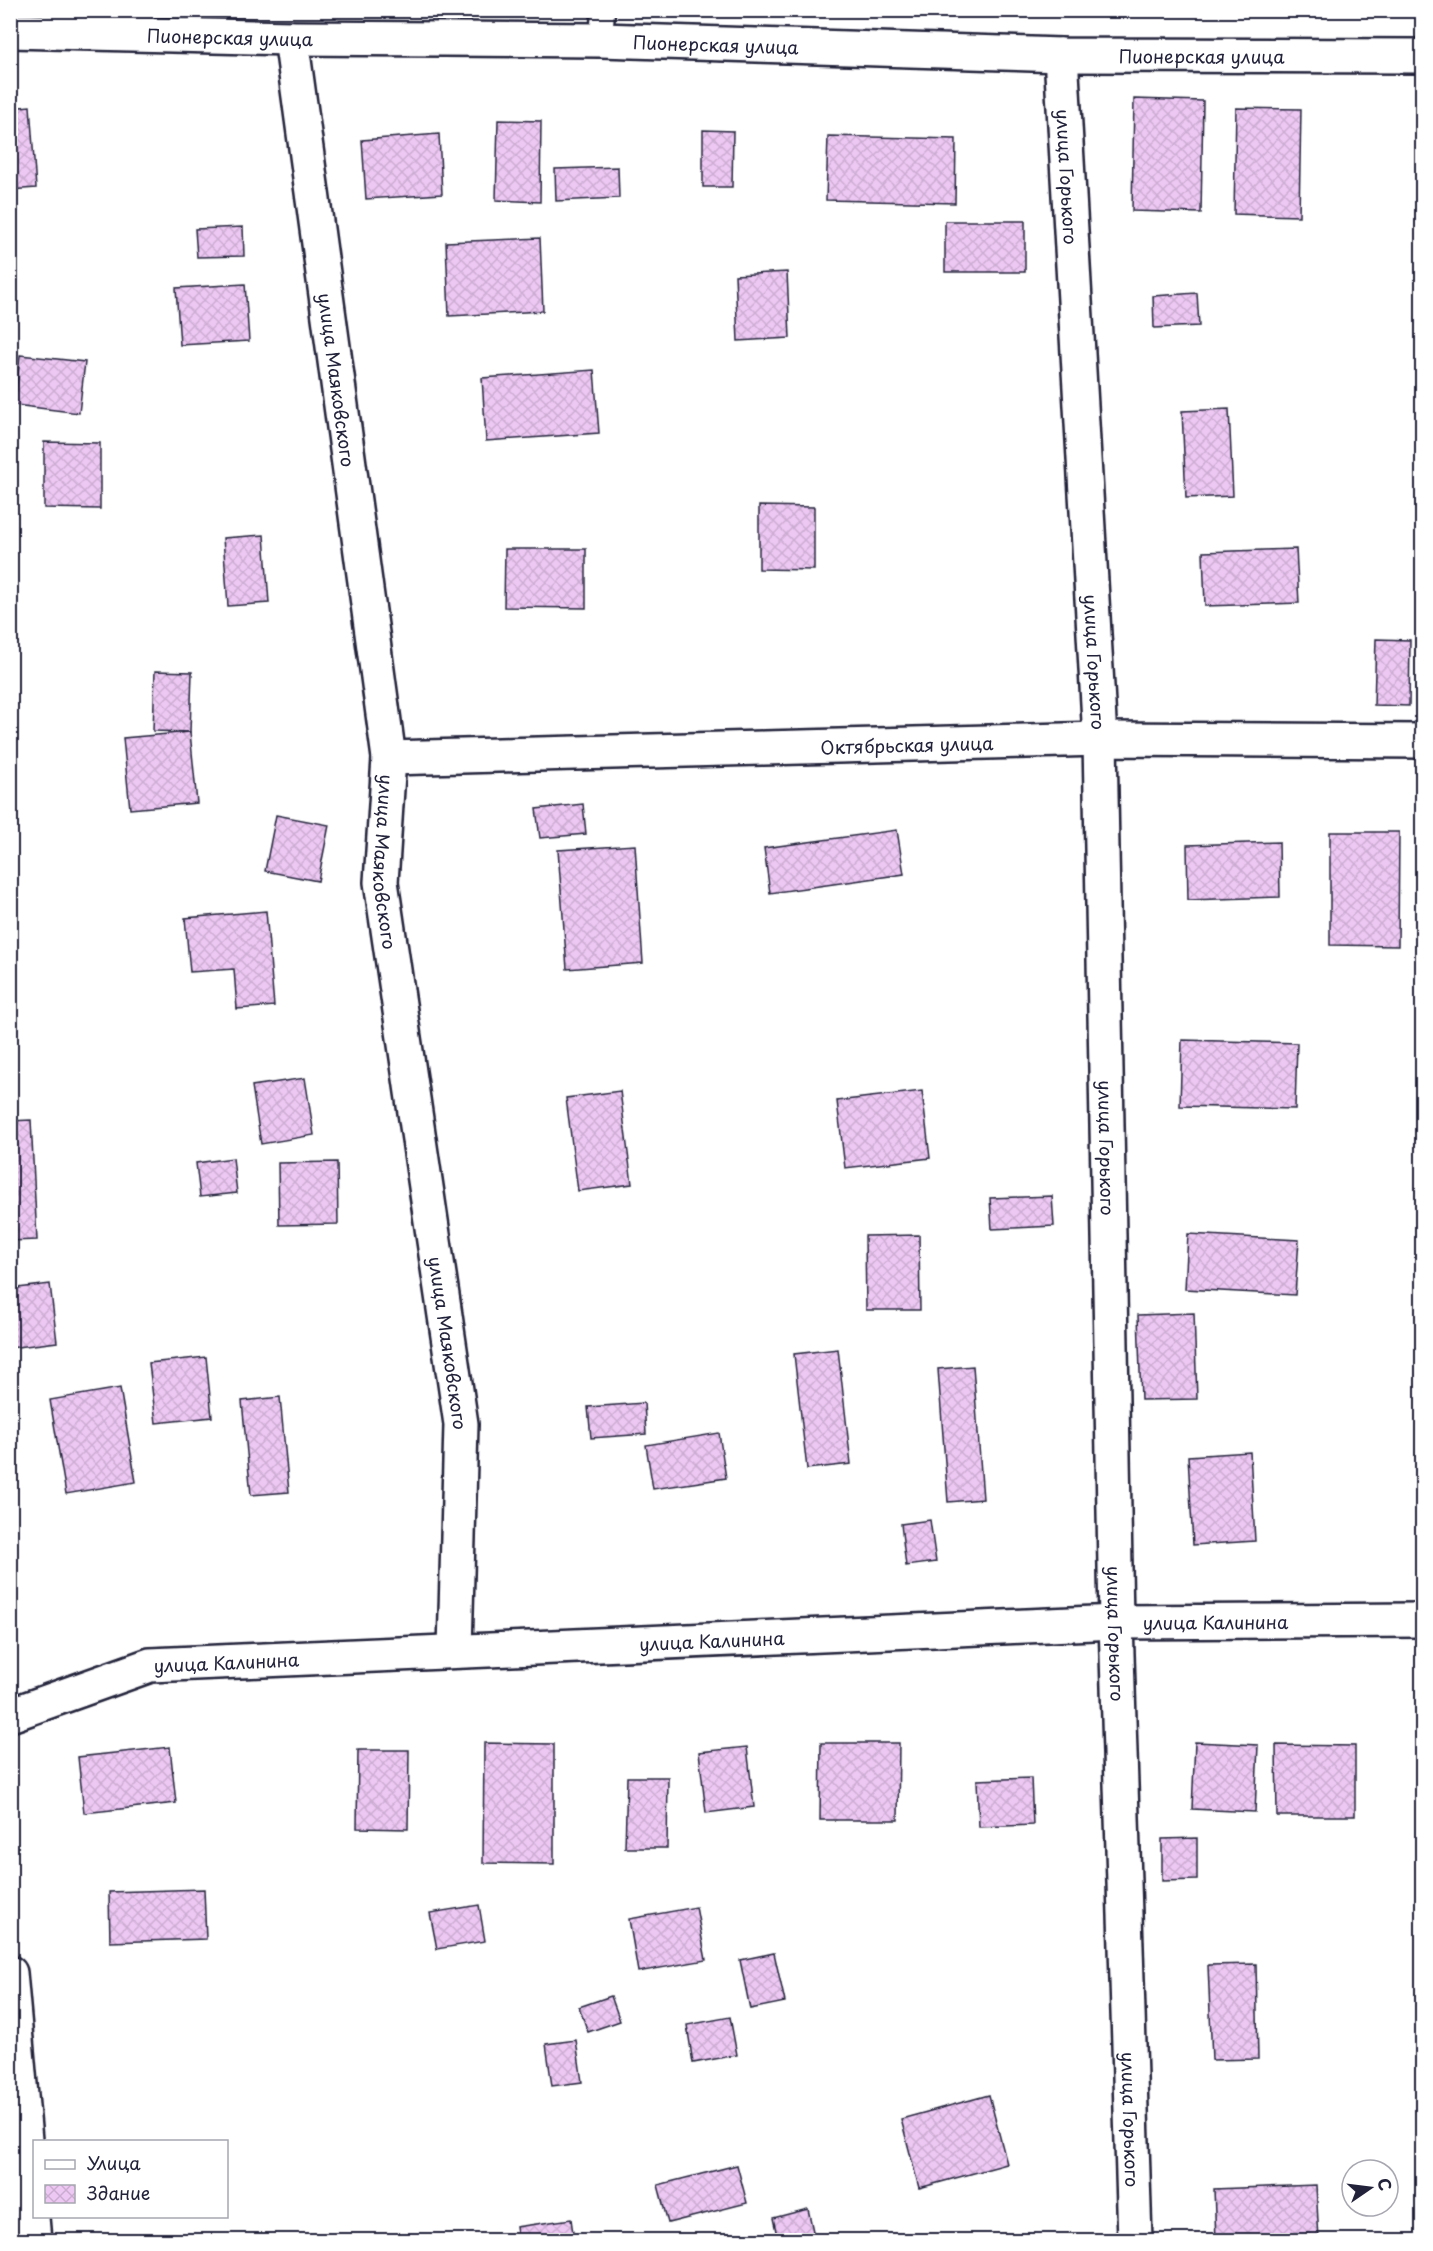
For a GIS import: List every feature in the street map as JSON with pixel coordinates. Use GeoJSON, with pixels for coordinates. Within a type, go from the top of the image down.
{"type":"FeatureCollection","features":[{"type":"Feature","properties":{"kind":"street","name":"Пионерская улица"},"geometry":{"type":"LineString","coordinates":[[10,31],[291,38],[602,25],[1060,54],[1422,56]]}},
{"type":"Feature","properties":{"kind":"street","name":"улица Маяковского"},"geometry":{"type":"LineString","coordinates":[[291,38],[389,758],[381,882],[461,1424],[454,1650]]}},
{"type":"Feature","properties":{"kind":"street","name":"улица Горького"},"geometry":{"type":"LineString","coordinates":[[1060,54],[1100,739],[1116,1622],[1135,2241]]}},
{"type":"Feature","properties":{"kind":"street","name":"Октябрьская улица"},"geometry":{"type":"LineString","coordinates":[[389,758],[1100,739],[1422,741]]}},
{"type":"Feature","properties":{"kind":"street","name":"улица Калинина"},"geometry":{"type":"LineString","coordinates":[[10,1715],[150,1665],[1116,1622],[1422,1620]]}},
{"type":"Feature","properties":{"kind":"street"},"geometry":{"type":"LineString","coordinates":[[10,1973],[34,2241]]}},
{"type":"Feature","properties":{"kind":"building"},"geometry":{"type":"Polygon","coordinates":[[[1134,99],[1203,101],[1201,213],[1132,211],[1134,99]]]}},
{"type":"Feature","properties":{"kind":"building"},"geometry":{"type":"Polygon","coordinates":[[[30,106],[36,188],[10,190],[10,108],[30,106]]]}},
{"type":"Feature","properties":{"kind":"building"},"geometry":{"type":"Polygon","coordinates":[[[1236,108],[1301,109],[1299,216],[1234,214],[1236,108]]]}},
{"type":"Feature","properties":{"kind":"building"},"geometry":{"type":"Polygon","coordinates":[[[498,120],[541,121],[540,202],[496,200],[498,120]]]}},
{"type":"Feature","properties":{"kind":"building"},"geometry":{"type":"Polygon","coordinates":[[[703,130],[733,131],[732,187],[703,187],[703,130]]]}},
{"type":"Feature","properties":{"kind":"building"},"geometry":{"type":"Polygon","coordinates":[[[439,134],[442,194],[366,199],[362,140],[439,134]]]}},
{"type":"Feature","properties":{"kind":"building"},"geometry":{"type":"Polygon","coordinates":[[[828,136],[956,139],[955,203],[826,200],[828,136]]]}},
{"type":"Feature","properties":{"kind":"building"},"geometry":{"type":"Polygon","coordinates":[[[618,167],[619,198],[556,201],[555,169],[618,167]]]}},
{"type":"Feature","properties":{"kind":"building"},"geometry":{"type":"Polygon","coordinates":[[[945,221],[1025,221],[1025,272],[945,272],[945,221]]]}},
{"type":"Feature","properties":{"kind":"building"},"geometry":{"type":"Polygon","coordinates":[[[243,227],[244,256],[197,257],[195,229],[243,227]]]}},
{"type":"Feature","properties":{"kind":"building"},"geometry":{"type":"Polygon","coordinates":[[[540,238],[543,311],[449,316],[446,242],[540,238]]]}},
{"type":"Feature","properties":{"kind":"building"},"geometry":{"type":"Polygon","coordinates":[[[787,272],[790,338],[738,341],[735,275],[787,272]]]}},
{"type":"Feature","properties":{"kind":"building"},"geometry":{"type":"Polygon","coordinates":[[[245,284],[249,341],[180,345],[176,288],[245,284]]]}},
{"type":"Feature","properties":{"kind":"building"},"geometry":{"type":"Polygon","coordinates":[[[1197,293],[1199,326],[1154,328],[1153,296],[1197,293]]]}},
{"type":"Feature","properties":{"kind":"building"},"geometry":{"type":"Polygon","coordinates":[[[20,355],[85,362],[79,413],[15,405],[20,355]]]}},
{"type":"Feature","properties":{"kind":"building"},"geometry":{"type":"Polygon","coordinates":[[[594,370],[599,433],[486,441],[482,378],[594,370]]]}},
{"type":"Feature","properties":{"kind":"building"},"geometry":{"type":"Polygon","coordinates":[[[1229,409],[1233,496],[1186,498],[1182,411],[1229,409]]]}},
{"type":"Feature","properties":{"kind":"building"},"geometry":{"type":"Polygon","coordinates":[[[44,442],[100,443],[100,509],[44,508],[44,442]]]}},
{"type":"Feature","properties":{"kind":"building"},"geometry":{"type":"Polygon","coordinates":[[[759,506],[814,507],[814,570],[759,569],[759,506]]]}},
{"type":"Feature","properties":{"kind":"building"},"geometry":{"type":"Polygon","coordinates":[[[264,535],[269,603],[228,606],[223,538],[264,535]]]}},
{"type":"Feature","properties":{"kind":"building"},"geometry":{"type":"Polygon","coordinates":[[[505,549],[586,549],[586,608],[504,607],[505,549]]]}},
{"type":"Feature","properties":{"kind":"building"},"geometry":{"type":"Polygon","coordinates":[[[1296,549],[1299,603],[1205,606],[1203,552],[1296,549]]]}},
{"type":"Feature","properties":{"kind":"building"},"geometry":{"type":"Polygon","coordinates":[[[1376,639],[1410,640],[1409,706],[1374,705],[1376,639]]]}},
{"type":"Feature","properties":{"kind":"building"},"geometry":{"type":"Polygon","coordinates":[[[155,671],[192,672],[190,732],[153,731],[155,671]]]}},
{"type":"Feature","properties":{"kind":"building"},"geometry":{"type":"Polygon","coordinates":[[[190,732],[197,803],[130,809],[123,738],[190,732]]]}},
{"type":"Feature","properties":{"kind":"building"},"geometry":{"type":"Polygon","coordinates":[[[583,804],[586,834],[540,838],[536,809],[583,804]]]}},
{"type":"Feature","properties":{"kind":"building"},"geometry":{"type":"Polygon","coordinates":[[[276,815],[329,825],[318,881],[265,871],[276,815]]]}},
{"type":"Feature","properties":{"kind":"building"},"geometry":{"type":"Polygon","coordinates":[[[897,830],[904,874],[770,893],[764,848],[897,830]]]}},
{"type":"Feature","properties":{"kind":"building"},"geometry":{"type":"Polygon","coordinates":[[[1330,832],[1399,832],[1398,946],[1330,945],[1330,832]]]}},
{"type":"Feature","properties":{"kind":"building"},"geometry":{"type":"Polygon","coordinates":[[[1279,842],[1280,897],[1188,900],[1187,845],[1279,842]]]}},
{"type":"Feature","properties":{"kind":"building"},"geometry":{"type":"Polygon","coordinates":[[[635,845],[643,963],[567,969],[558,850],[635,845]]]}},
{"type":"Feature","properties":{"kind":"building"},"geometry":{"type":"Polygon","coordinates":[[[266,911],[274,1006],[237,1009],[234,969],[190,972],[185,918],[266,911]]]}},
{"type":"Feature","properties":{"kind":"building"},"geometry":{"type":"Polygon","coordinates":[[[1182,1040],[1297,1043],[1295,1109],[1180,1106],[1182,1040]]]}},
{"type":"Feature","properties":{"kind":"building"},"geometry":{"type":"Polygon","coordinates":[[[305,1078],[314,1135],[261,1144],[252,1086],[305,1078]]]}},
{"type":"Feature","properties":{"kind":"building"},"geometry":{"type":"Polygon","coordinates":[[[620,1091],[632,1184],[578,1191],[566,1098],[620,1091]]]}},
{"type":"Feature","properties":{"kind":"building"},"geometry":{"type":"Polygon","coordinates":[[[922,1091],[930,1158],[845,1168],[837,1101],[922,1091]]]}},
{"type":"Feature","properties":{"kind":"building"},"geometry":{"type":"Polygon","coordinates":[[[31,1120],[37,1240],[10,1241],[10,1121],[31,1120]]]}},
{"type":"Feature","properties":{"kind":"building"},"geometry":{"type":"Polygon","coordinates":[[[233,1158],[237,1193],[200,1197],[196,1163],[233,1158]]]}},
{"type":"Feature","properties":{"kind":"building"},"geometry":{"type":"Polygon","coordinates":[[[337,1162],[338,1224],[279,1225],[278,1163],[337,1162]]]}},
{"type":"Feature","properties":{"kind":"building"},"geometry":{"type":"Polygon","coordinates":[[[1052,1196],[1054,1226],[992,1229],[990,1198],[1052,1196]]]}},
{"type":"Feature","properties":{"kind":"building"},"geometry":{"type":"Polygon","coordinates":[[[1188,1234],[1299,1240],[1295,1295],[1185,1289],[1188,1234]]]}},
{"type":"Feature","properties":{"kind":"building"},"geometry":{"type":"Polygon","coordinates":[[[919,1235],[920,1310],[866,1310],[865,1236],[919,1235]]]}},
{"type":"Feature","properties":{"kind":"building"},"geometry":{"type":"Polygon","coordinates":[[[50,1284],[57,1342],[10,1348],[10,1289],[50,1284]]]}},
{"type":"Feature","properties":{"kind":"building"},"geometry":{"type":"Polygon","coordinates":[[[1194,1313],[1197,1399],[1141,1400],[1138,1315],[1194,1313]]]}},
{"type":"Feature","properties":{"kind":"building"},"geometry":{"type":"Polygon","coordinates":[[[838,1349],[851,1464],[807,1469],[794,1354],[838,1349]]]}},
{"type":"Feature","properties":{"kind":"building"},"geometry":{"type":"Polygon","coordinates":[[[206,1357],[212,1417],[156,1423],[149,1363],[206,1357]]]}},
{"type":"Feature","properties":{"kind":"building"},"geometry":{"type":"Polygon","coordinates":[[[973,1366],[983,1499],[948,1502],[938,1369],[973,1366]]]}},
{"type":"Feature","properties":{"kind":"building"},"geometry":{"type":"Polygon","coordinates":[[[120,1388],[136,1482],[66,1494],[50,1400],[120,1388]]]}},
{"type":"Feature","properties":{"kind":"building"},"geometry":{"type":"Polygon","coordinates":[[[280,1397],[289,1492],[251,1495],[242,1401],[280,1397]]]}},
{"type":"Feature","properties":{"kind":"building"},"geometry":{"type":"Polygon","coordinates":[[[644,1403],[646,1434],[591,1438],[588,1407],[644,1403]]]}},
{"type":"Feature","properties":{"kind":"building"},"geometry":{"type":"Polygon","coordinates":[[[719,1433],[726,1478],[653,1489],[646,1445],[719,1433]]]}},
{"type":"Feature","properties":{"kind":"building"},"geometry":{"type":"Polygon","coordinates":[[[1250,1452],[1255,1541],[1193,1545],[1188,1456],[1250,1452]]]}},
{"type":"Feature","properties":{"kind":"building"},"geometry":{"type":"Polygon","coordinates":[[[930,1520],[936,1562],[906,1566],[901,1524],[930,1520]]]}},
{"type":"Feature","properties":{"kind":"building"},"geometry":{"type":"Polygon","coordinates":[[[1195,1742],[1258,1745],[1255,1812],[1192,1809],[1195,1742]]]}},
{"type":"Feature","properties":{"kind":"building"},"geometry":{"type":"Polygon","coordinates":[[[484,1743],[554,1744],[554,1864],[483,1863],[484,1743]]]}},
{"type":"Feature","properties":{"kind":"building"},"geometry":{"type":"Polygon","coordinates":[[[821,1743],[899,1743],[898,1820],[820,1820],[821,1743]]]}},
{"type":"Feature","properties":{"kind":"building"},"geometry":{"type":"Polygon","coordinates":[[[1276,1745],[1355,1746],[1355,1816],[1277,1816],[1276,1745]]]}},
{"type":"Feature","properties":{"kind":"building"},"geometry":{"type":"Polygon","coordinates":[[[170,1747],[176,1803],[84,1813],[78,1757],[170,1747]]]}},
{"type":"Feature","properties":{"kind":"building"},"geometry":{"type":"Polygon","coordinates":[[[747,1747],[754,1807],[706,1813],[699,1752],[747,1747]]]}},
{"type":"Feature","properties":{"kind":"building"},"geometry":{"type":"Polygon","coordinates":[[[358,1750],[409,1750],[408,1829],[357,1828],[358,1750]]]}},
{"type":"Feature","properties":{"kind":"building"},"geometry":{"type":"Polygon","coordinates":[[[627,1777],[668,1777],[667,1848],[625,1848],[627,1777]]]}},
{"type":"Feature","properties":{"kind":"building"},"geometry":{"type":"Polygon","coordinates":[[[1031,1778],[1033,1825],[979,1827],[977,1780],[1031,1778]]]}},
{"type":"Feature","properties":{"kind":"building"},"geometry":{"type":"Polygon","coordinates":[[[1197,1838],[1197,1880],[1162,1881],[1162,1839],[1197,1838]]]}},
{"type":"Feature","properties":{"kind":"building"},"geometry":{"type":"Polygon","coordinates":[[[204,1889],[206,1939],[110,1942],[109,1892],[204,1889]]]}},
{"type":"Feature","properties":{"kind":"building"},"geometry":{"type":"Polygon","coordinates":[[[479,1905],[485,1941],[437,1949],[430,1913],[479,1905]]]}},
{"type":"Feature","properties":{"kind":"building"},"geometry":{"type":"Polygon","coordinates":[[[696,1907],[706,1960],[638,1972],[629,1919],[696,1907]]]}},
{"type":"Feature","properties":{"kind":"building"},"geometry":{"type":"Polygon","coordinates":[[[774,1953],[785,2002],[750,2009],[740,1960],[774,1953]]]}},
{"type":"Feature","properties":{"kind":"building"},"geometry":{"type":"Polygon","coordinates":[[[1256,1964],[1258,2059],[1212,2060],[1208,1965],[1256,1964]]]}},
{"type":"Feature","properties":{"kind":"building"},"geometry":{"type":"Polygon","coordinates":[[[611,1996],[620,2021],[588,2032],[579,2007],[611,1996]]]}},
{"type":"Feature","properties":{"kind":"building"},"geometry":{"type":"Polygon","coordinates":[[[730,2017],[737,2055],[693,2063],[687,2025],[730,2017]]]}},
{"type":"Feature","properties":{"kind":"building"},"geometry":{"type":"Polygon","coordinates":[[[576,2040],[582,2082],[552,2086],[546,2044],[576,2040]]]}},
{"type":"Feature","properties":{"kind":"building"},"geometry":{"type":"Polygon","coordinates":[[[989,2095],[1007,2164],[919,2188],[901,2119],[989,2095]]]}},
{"type":"Feature","properties":{"kind":"building"},"geometry":{"type":"Polygon","coordinates":[[[737,2165],[747,2203],[668,2223],[658,2185],[737,2165]]]}},
{"type":"Feature","properties":{"kind":"building"},"geometry":{"type":"Polygon","coordinates":[[[1316,2185],[1319,2240],[1216,2240],[1214,2189],[1316,2185]]]}},
{"type":"Feature","properties":{"kind":"building"},"geometry":{"type":"Polygon","coordinates":[[[808,2209],[815,2240],[778,2240],[773,2218],[808,2209]]]}},
{"type":"Feature","properties":{"kind":"building"},"geometry":{"type":"Polygon","coordinates":[[[571,2219],[574,2240],[518,2240],[516,2227],[571,2219]]]}}]}
